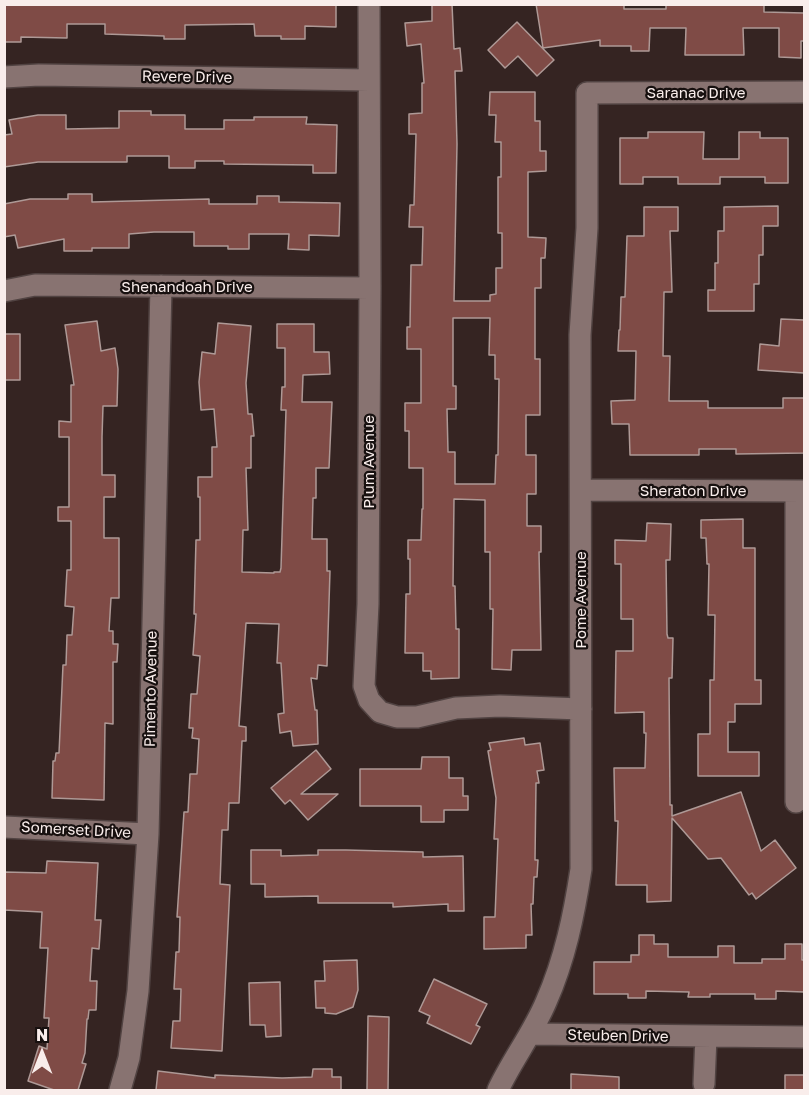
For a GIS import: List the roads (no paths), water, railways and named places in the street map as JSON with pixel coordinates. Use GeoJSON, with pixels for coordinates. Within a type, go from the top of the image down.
{"type":"FeatureCollection","features":[{"type":"Feature","properties":{"kind":"street","name":"Plum Avenue"},"geometry":{"type":"LineString","coordinates":[[369,4],[368,604],[364,686],[369,700],[380,712],[397,717],[417,717],[456,708],[581,709]]}},
{"type":"Feature","properties":{"kind":"street","name":"Revere Drive"},"geometry":{"type":"LineString","coordinates":[[4,77],[39,75],[369,80]]}},
{"type":"Feature","properties":{"kind":"street","name":"Saranac Drive"},"geometry":{"type":"LineString","coordinates":[[587,93],[804,93]]}},
{"type":"Feature","properties":{"kind":"street","name":"Pome Avenue"},"geometry":{"type":"LineString","coordinates":[[498,1090],[510,1064],[530,1034],[546,1003],[564,955],[574,916],[581,869],[580,335],[587,228],[587,93]]}},
{"type":"Feature","properties":{"kind":"street","name":"Shenandoah Drive"},"geometry":{"type":"LineString","coordinates":[[4,291],[36,285],[370,288]]}},
{"type":"Feature","properties":{"kind":"street","name":"Pimento Avenue"},"geometry":{"type":"LineString","coordinates":[[120,1090],[129,1058],[138,991],[148,834],[161,286]]}},
{"type":"Feature","properties":{"kind":"street","name":"Sheraton Drive"},"geometry":{"type":"LineString","coordinates":[[580,490],[800,491]]}},
{"type":"Feature","properties":{"kind":"street"},"geometry":{"type":"LineString","coordinates":[[796,802],[800,491]]}},
{"type":"Feature","properties":{"kind":"street","name":"Somerset Drive"},"geometry":{"type":"LineString","coordinates":[[4,827],[148,834]]}},
{"type":"Feature","properties":{"kind":"street","name":"Steuben Drive"},"geometry":{"type":"LineString","coordinates":[[530,1034],[804,1036]]}},
{"type":"Feature","properties":{"kind":"street"},"geometry":{"type":"LineString","coordinates":[[704,1084],[706,1037]]}}]}
